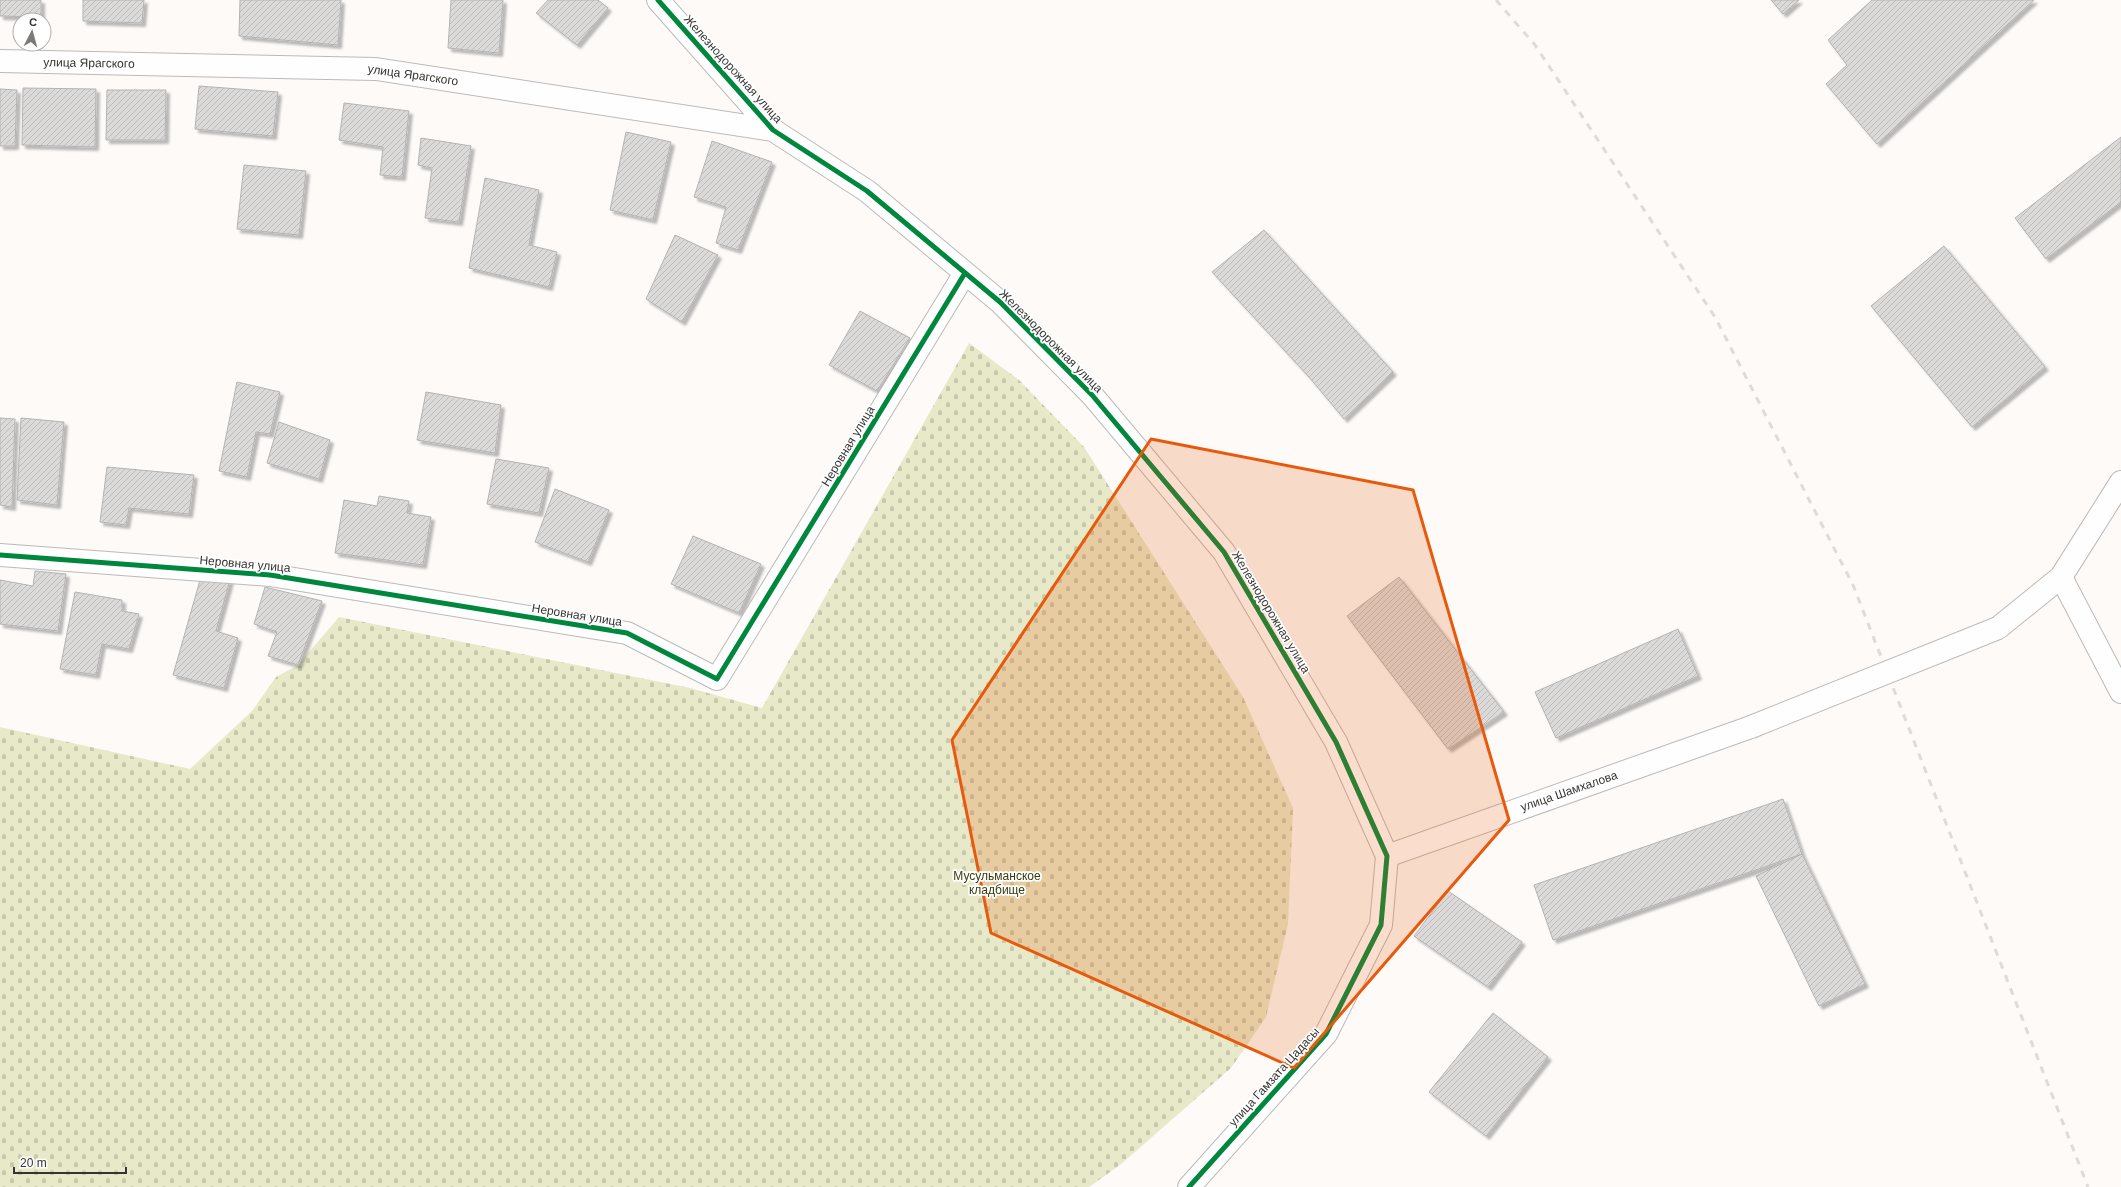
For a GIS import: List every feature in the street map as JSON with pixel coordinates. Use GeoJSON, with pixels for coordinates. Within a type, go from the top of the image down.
{"type":"FeatureCollection","features":[{"type":"Feature","properties":{"kind":"street","name":"Железнодорожная улица"},"geometry":{"type":"LineString","coordinates":[[658,0],[773,130],[868,191],[1000,302],[1092,395],[1224,552],[1336,742],[1386,856]]}},
{"type":"Feature","properties":{"kind":"street","name":"улица Ярагского"},"geometry":{"type":"LineString","coordinates":[[0,61],[376,69],[773,130]]}},
{"type":"Feature","properties":{"kind":"street","name":"Неровная улица"},"geometry":{"type":"LineString","coordinates":[[0,555],[270,574],[627,633],[717,679],[965,273]]}},
{"type":"Feature","properties":{"kind":"street","name":"улица Шамхалова"},"geometry":{"type":"LineString","coordinates":[[1386,856],[1751,727],[1998,628],[2061,577],[2121,482]]}},
{"type":"Feature","properties":{"kind":"street"},"geometry":{"type":"LineString","coordinates":[[2061,577],[2121,692]]}},
{"type":"Feature","properties":{"kind":"street","name":"улица Гамзата Цадасы"},"geometry":{"type":"LineString","coordinates":[[1189,1187],[1326,1034],[1381,925],[1386,856]]}},
{"type":"Feature","properties":{"kind":"highlighted area"},"geometry":{"type":"Polygon","coordinates":[[[1151,439],[1413,490],[1509,820],[1294,1068],[991,933],[952,740],[1151,439]]]}},
{"type":"Feature","properties":{"kind":"green space","name":"Мусульманское кладбище"},"geometry":{"type":"Polygon","coordinates":[[[969,343],[1019,380],[1084,447],[1243,697],[1293,808],[1288,924],[1266,1017],[1231,1068],[1120,1165],[1089,1187],[0,1187],[0,727],[190,769],[252,711],[276,677],[298,665],[339,617],[690,688],[762,708],[969,343]]]}},
{"type":"Feature","properties":{"kind":"building"},"geometry":{"type":"Polygon","coordinates":[[[0,0],[41,0],[41,12],[12,12],[12,16],[0,16],[0,0]]]}},
{"type":"Feature","properties":{"kind":"building"},"geometry":{"type":"Polygon","coordinates":[[[83,0],[144,0],[142,23],[83,21],[83,0]]]}},
{"type":"Feature","properties":{"kind":"building"},"geometry":{"type":"Polygon","coordinates":[[[240,0],[341,0],[338,45],[239,36],[240,0]]]}},
{"type":"Feature","properties":{"kind":"building"},"geometry":{"type":"Polygon","coordinates":[[[451,0],[503,0],[499,53],[448,48],[451,0]]]}},
{"type":"Feature","properties":{"kind":"building"},"geometry":{"type":"Polygon","coordinates":[[[548,0],[598,0],[608,8],[577,45],[536,13],[548,0]]]}},
{"type":"Feature","properties":{"kind":"building"},"geometry":{"type":"Polygon","coordinates":[[[1771,0],[1799,0],[1783,14],[1771,0]]]}},
{"type":"Feature","properties":{"kind":"building"},"geometry":{"type":"Polygon","coordinates":[[[1872,0],[2034,0],[1877,144],[1826,84],[1847,65],[1828,40],[1872,0]]]}},
{"type":"Feature","properties":{"kind":"building"},"geometry":{"type":"Polygon","coordinates":[[[199,86],[278,92],[273,136],[195,129],[199,86]]]}},
{"type":"Feature","properties":{"kind":"building"},"geometry":{"type":"Polygon","coordinates":[[[23,88],[96,89],[95,147],[22,145],[23,88]]]}},
{"type":"Feature","properties":{"kind":"building"},"geometry":{"type":"Polygon","coordinates":[[[0,89],[17,90],[15,146],[0,146],[0,89]]]}},
{"type":"Feature","properties":{"kind":"building"},"geometry":{"type":"Polygon","coordinates":[[[107,90],[166,90],[165,140],[106,140],[107,90]]]}},
{"type":"Feature","properties":{"kind":"building"},"geometry":{"type":"Polygon","coordinates":[[[344,103],[409,111],[402,177],[380,175],[383,147],[339,140],[344,103]]]}},
{"type":"Feature","properties":{"kind":"building"},"geometry":{"type":"Polygon","coordinates":[[[626,132],[671,142],[653,220],[610,210],[626,132]]]}},
{"type":"Feature","properties":{"kind":"building"},"geometry":{"type":"Polygon","coordinates":[[[2121,137],[2121,202],[2046,259],[2015,218],[2121,137]]]}},
{"type":"Feature","properties":{"kind":"building"},"geometry":{"type":"Polygon","coordinates":[[[421,138],[471,146],[459,222],[425,218],[432,168],[418,165],[421,138]]]}},
{"type":"Feature","properties":{"kind":"building"},"geometry":{"type":"Polygon","coordinates":[[[712,141],[772,162],[738,250],[716,243],[726,207],[694,197],[712,141]]]}},
{"type":"Feature","properties":{"kind":"building"},"geometry":{"type":"Polygon","coordinates":[[[244,165],[306,171],[299,235],[237,229],[244,165]]]}},
{"type":"Feature","properties":{"kind":"building"},"geometry":{"type":"Polygon","coordinates":[[[485,178],[539,190],[529,245],[557,252],[549,287],[469,268],[485,178]]]}},
{"type":"Feature","properties":{"kind":"building"},"geometry":{"type":"Polygon","coordinates":[[[1264,230],[1393,372],[1344,419],[1309,377],[1212,272],[1264,230]]]}},
{"type":"Feature","properties":{"kind":"building"},"geometry":{"type":"Polygon","coordinates":[[[675,235],[718,255],[682,322],[646,299],[675,235]]]}},
{"type":"Feature","properties":{"kind":"building"},"geometry":{"type":"Polygon","coordinates":[[[1944,246],[2045,367],[1972,427],[1871,306],[1944,246]]]}},
{"type":"Feature","properties":{"kind":"building"},"geometry":{"type":"Polygon","coordinates":[[[860,311],[910,338],[877,391],[829,365],[860,311]]]}},
{"type":"Feature","properties":{"kind":"building"},"geometry":{"type":"Polygon","coordinates":[[[237,382],[280,392],[270,434],[256,432],[247,477],[219,471],[237,382]]]}},
{"type":"Feature","properties":{"kind":"building"},"geometry":{"type":"Polygon","coordinates":[[[426,392],[501,405],[495,453],[417,440],[426,392]]]}},
{"type":"Feature","properties":{"kind":"building"},"geometry":{"type":"Polygon","coordinates":[[[0,418],[15,419],[12,507],[0,505],[0,418]]]}},
{"type":"Feature","properties":{"kind":"building"},"geometry":{"type":"Polygon","coordinates":[[[21,418],[64,422],[57,505],[17,500],[21,418]]]}},
{"type":"Feature","properties":{"kind":"building"},"geometry":{"type":"Polygon","coordinates":[[[279,422],[330,440],[319,479],[267,463],[279,422]]]}},
{"type":"Feature","properties":{"kind":"building"},"geometry":{"type":"Polygon","coordinates":[[[496,459],[549,468],[539,513],[487,504],[496,459]]]}},
{"type":"Feature","properties":{"kind":"building"},"geometry":{"type":"Polygon","coordinates":[[[107,467],[194,475],[189,514],[129,508],[126,525],[100,522],[107,467]]]}},
{"type":"Feature","properties":{"kind":"building"},"geometry":{"type":"Polygon","coordinates":[[[555,489],[609,510],[588,562],[535,542],[555,489]]]}},
{"type":"Feature","properties":{"kind":"building"},"geometry":{"type":"Polygon","coordinates":[[[379,496],[409,501],[407,513],[431,517],[423,565],[335,553],[344,500],[377,506],[379,496]]]}},
{"type":"Feature","properties":{"kind":"building"},"geometry":{"type":"Polygon","coordinates":[[[693,536],[761,564],[739,613],[671,584],[693,536]]]}},
{"type":"Feature","properties":{"kind":"building"},"geometry":{"type":"Polygon","coordinates":[[[35,571],[66,574],[58,631],[0,624],[0,580],[33,586],[35,571]]]}},
{"type":"Feature","properties":{"kind":"building"},"geometry":{"type":"Polygon","coordinates":[[[1399,577],[1504,712],[1448,749],[1347,616],[1399,577]]]}},
{"type":"Feature","properties":{"kind":"building"},"geometry":{"type":"Polygon","coordinates":[[[200,580],[230,580],[216,631],[238,638],[224,688],[173,675],[200,580]]]}},
{"type":"Feature","properties":{"kind":"building"},"geometry":{"type":"Polygon","coordinates":[[[265,587],[322,601],[298,665],[268,656],[277,632],[254,624],[265,587]]]}},
{"type":"Feature","properties":{"kind":"building"},"geometry":{"type":"Polygon","coordinates":[[[75,592],[122,600],[122,611],[139,614],[129,649],[102,644],[96,675],[60,669],[75,592]]]}},
{"type":"Feature","properties":{"kind":"building"},"geometry":{"type":"Polygon","coordinates":[[[1678,629],[1698,676],[1556,738],[1535,692],[1678,629]]]}},
{"type":"Feature","properties":{"kind":"building"},"geometry":{"type":"Polygon","coordinates":[[[1783,799],[1802,854],[1553,940],[1534,885],[1783,799]]]}},
{"type":"Feature","properties":{"kind":"building"},"geometry":{"type":"Polygon","coordinates":[[[1802,854],[1865,984],[1819,1006],[1756,876],[1802,854]]]}},
{"type":"Feature","properties":{"kind":"building"},"geometry":{"type":"Polygon","coordinates":[[[1448,891],[1522,942],[1488,987],[1414,936],[1448,891]]]}},
{"type":"Feature","properties":{"kind":"building"},"geometry":{"type":"Polygon","coordinates":[[[1493,1013],[1548,1057],[1486,1136],[1429,1092],[1493,1013]]]}},
{"type":"Feature","properties":{"kind":"railway"},"geometry":{"type":"LineString","coordinates":[[1496,0],[1535,45],[1715,317],[1853,585],[2088,1187]]}},
{"type":"Feature","properties":{"kind":"cycle path"},"geometry":{"type":"LineString","coordinates":[[658,0],[773,130],[867,191],[1000,302],[1092,395],[1224,552],[1336,742],[1387,856],[1381,925],[1326,1034],[1189,1187]]}},
{"type":"Feature","properties":{"kind":"cycle path"},"geometry":{"type":"LineString","coordinates":[[0,555],[270,575],[627,633],[717,679],[965,273]]}}]}
